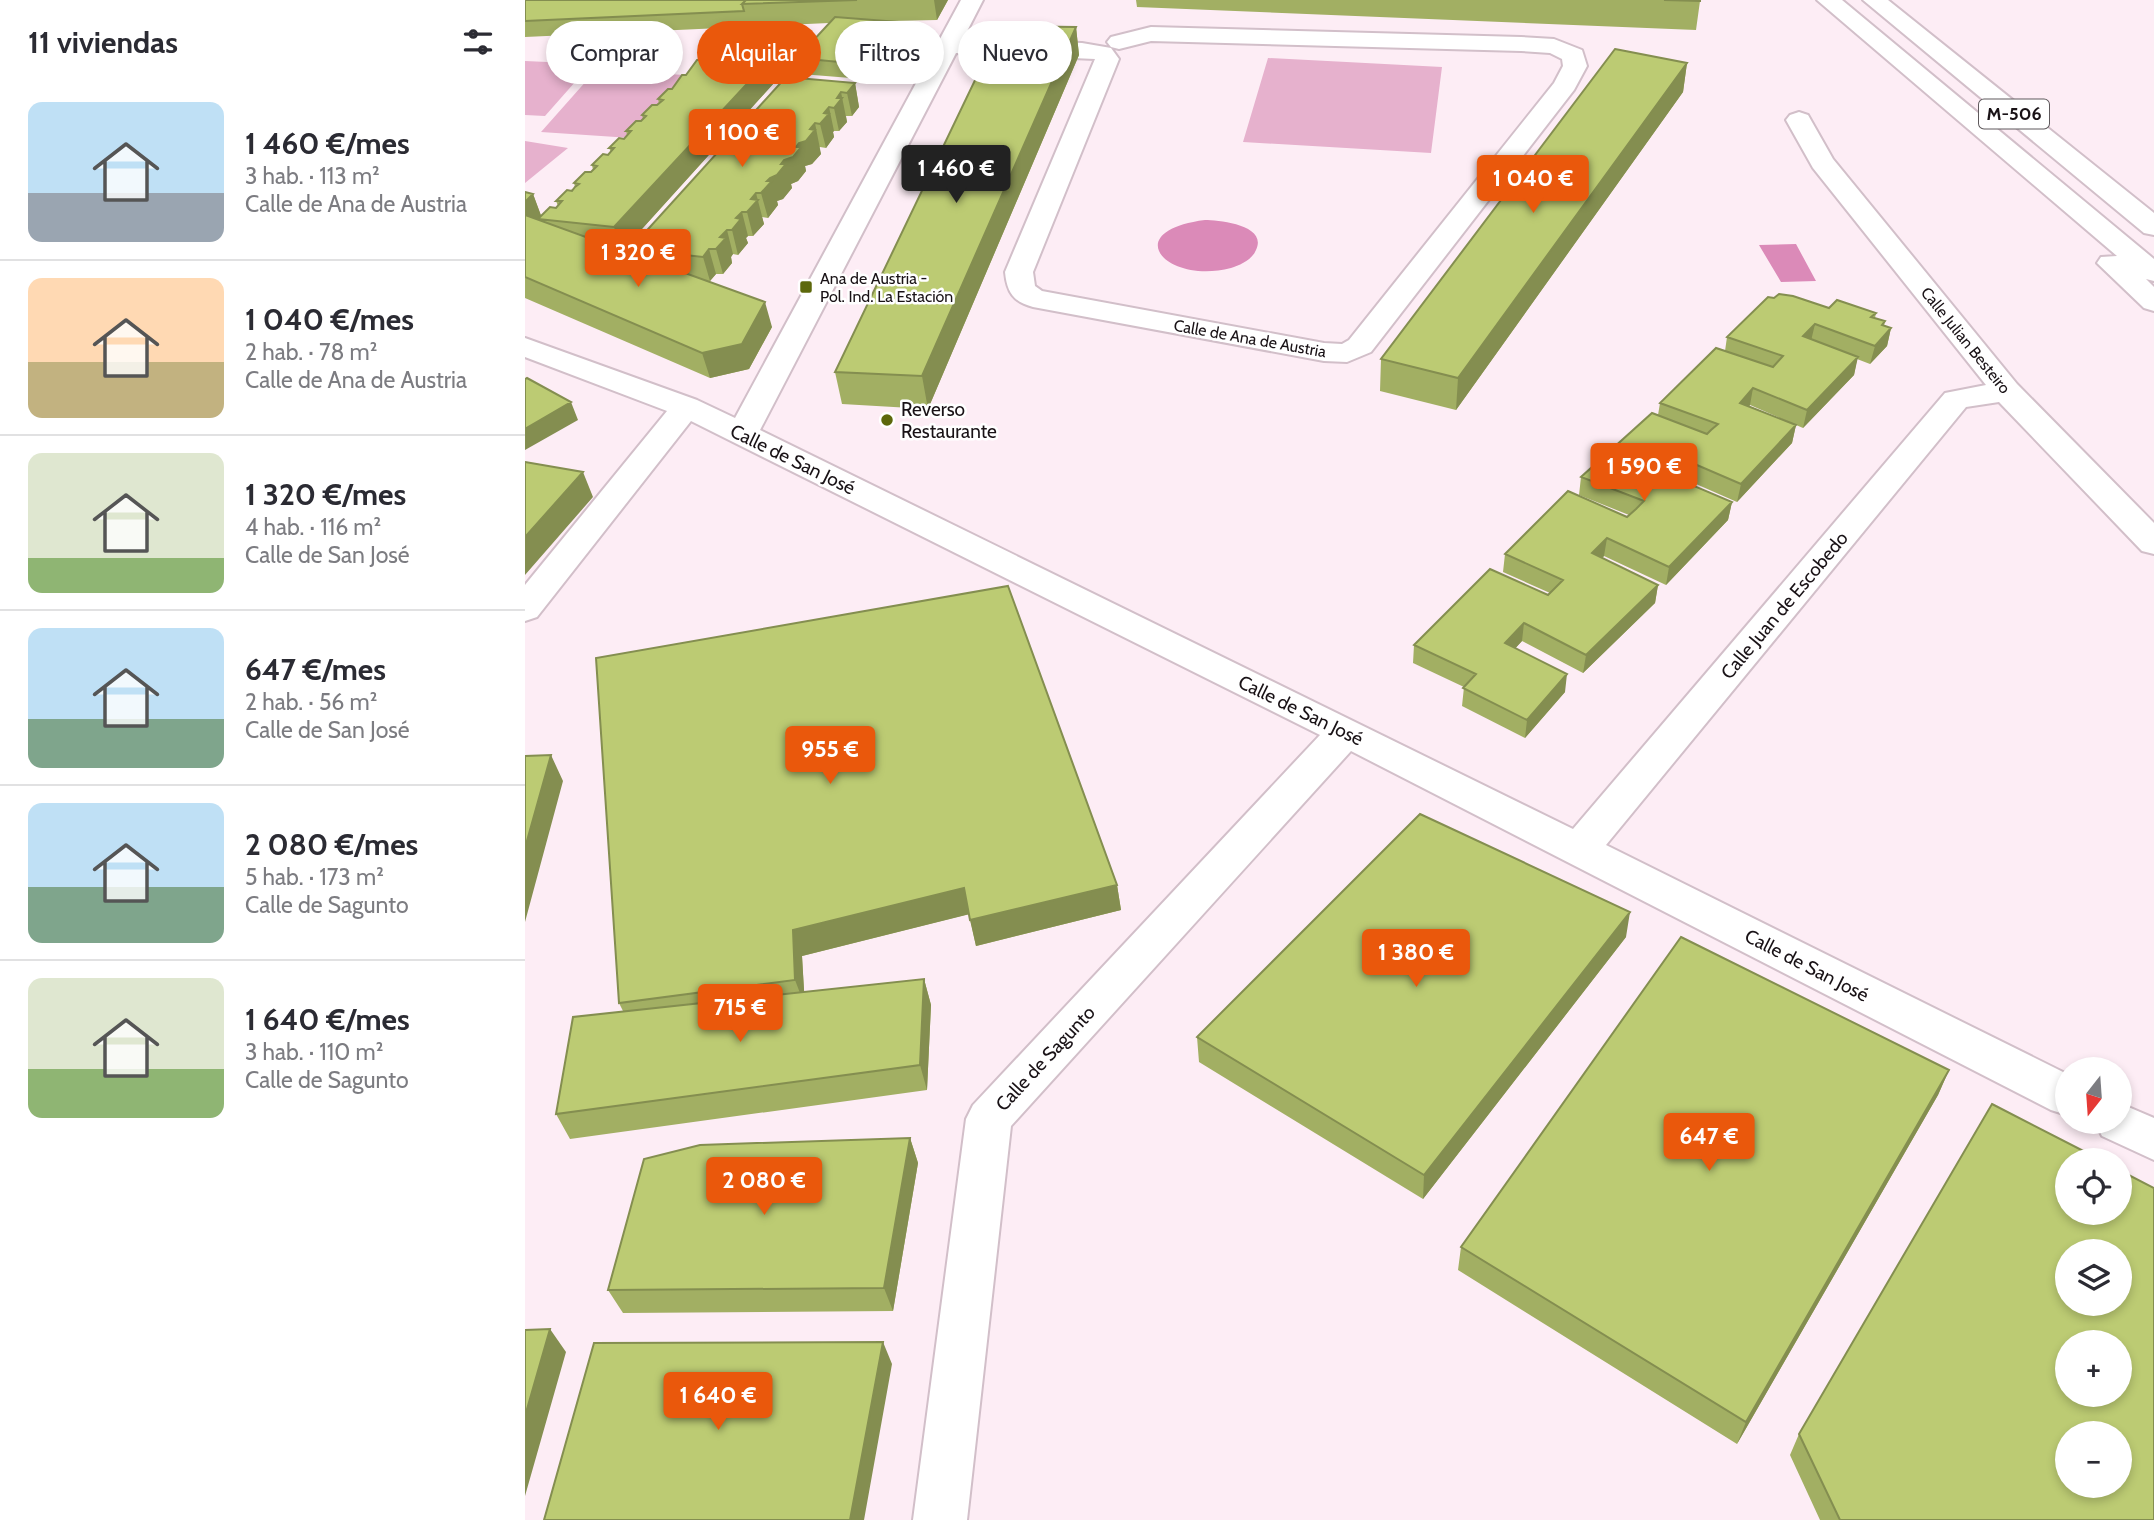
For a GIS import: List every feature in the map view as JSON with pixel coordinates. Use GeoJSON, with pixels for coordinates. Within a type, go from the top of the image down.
{"type":"FeatureCollection","features":[{"type":"Feature","properties":{"kind":"main road"},"geometry":{"type":"LineString","coordinates":[[743,434],[972,0]]}},
{"type":"Feature","properties":{"kind":"main road","name":"M-506"},"geometry":{"type":"LineString","coordinates":[[1828,0],[2154,273]]}},
{"type":"Feature","properties":{"kind":"main road","name":"M-506"},"geometry":{"type":"LineString","coordinates":[[1874,0],[2154,227]]}},
{"type":"Feature","properties":{"kind":"main road","name":"Calle de Ana de Austria"},"geometry":{"type":"LineString","coordinates":[[1151,34],[1554,46],[1574,55],[1575,66],[1565,85],[1360,346],[1347,353],[1324,352],[1033,298],[1021,289],[1019,272],[1122,60],[1151,34]]}},
{"type":"Feature","properties":{"kind":"main road"},"geometry":{"type":"LineString","coordinates":[[951,40],[1103,53],[1107,59],[1122,60]]}},
{"type":"Feature","properties":{"kind":"main road","name":"Calle Julian Besteiro"},"geometry":{"type":"LineString","coordinates":[[1799,120],[1822,162],[2006,391],[2154,543]]}},
{"type":"Feature","properties":{"kind":"main road"},"geometry":{"type":"LineString","coordinates":[[2013,156],[2085,240],[2154,302]]}},
{"type":"Feature","properties":{"kind":"main road","name":"Calle de San José"},"geometry":{"type":"LineString","coordinates":[[525,347],[686,407],[743,434],[1346,732],[2055,1090]]}},
{"type":"Feature","properties":{"kind":"main road","name":"Calle Juan de Escobedo"},"geometry":{"type":"LineString","coordinates":[[1579,850],[1956,400],[2006,391]]}},
{"type":"Feature","properties":{"kind":"main road"},"geometry":{"type":"LineString","coordinates":[[525,609],[686,407]]}},
{"type":"Feature","properties":{"kind":"main road","name":"Calle de Sagunto"},"geometry":{"type":"LineString","coordinates":[[940,1520],[989,1119],[1346,732]]}},
{"type":"Feature","properties":{"kind":"main road"},"geometry":{"type":"LineString","coordinates":[[2132,1129],[2154,1140]]}},
{"type":"Feature","properties":{"kind":"shaded area"},"geometry":{"type":"Polygon","coordinates":[[[1268,58],[1442,67],[1431,153],[1243,142],[1268,58]]]}},
{"type":"Feature","properties":{"kind":"shaded area"},"geometry":{"type":"Polygon","coordinates":[[[525,61],[546,62],[546,84],[573,84],[545,116],[525,115],[525,61]]]}},
{"type":"Feature","properties":{"kind":"shaded area"},"geometry":{"type":"Polygon","coordinates":[[[584,84],[677,84],[631,138],[541,132],[584,84]]]}},
{"type":"Feature","properties":{"kind":"shaded area"},"geometry":{"type":"Polygon","coordinates":[[[525,141],[568,148],[525,183],[525,141]]]}},
{"type":"Feature","properties":{"kind":"shaded area"},"geometry":{"type":"Polygon","coordinates":[[[1205,220],[1230,223],[1249,230],[1258,242],[1252,257],[1231,268],[1208,271],[1187,269],[1171,263],[1161,255],[1158,245],[1163,235],[1178,226],[1205,220]]]}},
{"type":"Feature","properties":{"kind":"shaded area"},"geometry":{"type":"Polygon","coordinates":[[[1796,244],[1816,281],[1781,282],[1759,245],[1796,244]]]}},
{"type":"Feature","properties":{"kind":"building"},"geometry":{"type":"Polygon","coordinates":[[[525,0],[746,0],[742,4],[744,11],[525,21],[525,0]]]}},
{"type":"Feature","properties":{"kind":"building"},"geometry":{"type":"Polygon","coordinates":[[[746,0],[857,0],[742,4],[746,0]]]}},
{"type":"Feature","properties":{"kind":"building"},"geometry":{"type":"Polygon","coordinates":[[[835,17],[887,21],[835,21],[835,62],[821,60],[821,32],[835,17]]]}},
{"type":"Feature","properties":{"kind":"building"},"geometry":{"type":"Polygon","coordinates":[[[1615,49],[1687,63],[1458,378],[1381,359],[1615,49]]]}},
{"type":"Feature","properties":{"kind":"building"},"geometry":{"type":"Polygon","coordinates":[[[697,60],[697,84],[747,84],[614,227],[538,219],[550,207],[556,208],[562,201],[556,201],[567,190],[572,191],[579,184],[574,183],[585,172],[591,172],[597,166],[592,165],[603,154],[608,155],[614,148],[609,148],[619,138],[624,139],[631,131],[626,131],[646,116],[642,115],[652,105],[663,100],[658,99],[668,89],[672,89],[676,84],[683,84],[683,75],[686,75],[697,60]]]}},
{"type":"Feature","properties":{"kind":"building"},"geometry":{"type":"Polygon","coordinates":[[[821,80],[835,81],[835,84],[854,84],[847,93],[841,92],[837,98],[842,98],[834,108],[829,107],[824,113],[829,114],[820,124],[815,123],[810,129],[815,130],[806,141],[799,143],[796,147],[801,147],[793,157],[784,160],[781,164],[786,164],[777,175],[767,181],[772,181],[761,193],[756,193],[751,199],[758,200],[747,212],[742,212],[736,218],[741,219],[732,230],[727,230],[720,237],[726,238],[716,249],[709,249],[703,257],[630,249],[780,84],[821,84],[821,80]]]}},
{"type":"Feature","properties":{"kind":"building"},"geometry":{"type":"Polygon","coordinates":[[[973,84],[1051,84],[922,376],[835,372],[973,84]]]}},
{"type":"Feature","properties":{"kind":"building"},"geometry":{"type":"Polygon","coordinates":[[[525,192],[533,194],[525,202],[525,192]]]}},
{"type":"Feature","properties":{"kind":"building"},"geometry":{"type":"Polygon","coordinates":[[[525,215],[765,302],[742,344],[702,353],[525,277],[525,215]]]}},
{"type":"Feature","properties":{"kind":"building"},"geometry":{"type":"Polygon","coordinates":[[[1779,294],[1829,308],[1837,300],[1876,313],[1871,317],[1885,321],[1882,325],[1891,328],[1875,346],[1815,324],[1803,336],[1858,357],[1807,410],[1753,388],[1740,403],[1796,425],[1741,484],[1683,459],[1668,475],[1732,502],[1669,567],[1607,538],[1592,553],[1658,585],[1586,655],[1524,623],[1505,643],[1567,674],[1527,720],[1463,688],[1476,674],[1414,645],[1490,569],[1548,595],[1563,580],[1505,554],[1568,491],[1627,517],[1636,509],[1644,501],[1581,477],[1652,413],[1707,434],[1718,424],[1660,403],[1716,348],[1773,367],[1783,356],[1727,337],[1768,297],[1774,298],[1779,294]]]}},
{"type":"Feature","properties":{"kind":"building"},"geometry":{"type":"Polygon","coordinates":[[[525,379],[571,402],[525,429],[525,379]]]}},
{"type":"Feature","properties":{"kind":"building"},"geometry":{"type":"Polygon","coordinates":[[[525,462],[583,472],[525,537],[525,462]]]}},
{"type":"Feature","properties":{"kind":"building"},"geometry":{"type":"Polygon","coordinates":[[[1008,586],[1117,885],[970,920],[964,888],[793,930],[795,980],[619,1003],[596,658],[1008,586]]]}},
{"type":"Feature","properties":{"kind":"building"},"geometry":{"type":"Polygon","coordinates":[[[551,755],[525,848],[525,756],[551,755]]]}},
{"type":"Feature","properties":{"kind":"building"},"geometry":{"type":"Polygon","coordinates":[[[1420,814],[1630,912],[1424,1175],[1197,1037],[1420,814]]]}},
{"type":"Feature","properties":{"kind":"building"},"geometry":{"type":"Polygon","coordinates":[[[1681,937],[1949,1070],[1746,1422],[1461,1247],[1681,937]]]}},
{"type":"Feature","properties":{"kind":"building"},"geometry":{"type":"Polygon","coordinates":[[[924,979],[920,1065],[556,1114],[573,1017],[924,979]]]}},
{"type":"Feature","properties":{"kind":"building"},"geometry":{"type":"Polygon","coordinates":[[[1992,1104],[2078,1148],[2055,1148],[2055,1225],[2132,1225],[2132,1177],[2154,1188],[2154,1520],[1840,1520],[1799,1434],[1992,1104]]]}},
{"type":"Feature","properties":{"kind":"building"},"geometry":{"type":"Polygon","coordinates":[[[910,1138],[884,1288],[608,1290],[644,1159],[700,1145],[910,1138]]]}},
{"type":"Feature","properties":{"kind":"building"},"geometry":{"type":"Polygon","coordinates":[[[550,1329],[525,1416],[525,1330],[550,1329]]]}},
{"type":"Feature","properties":{"kind":"building"},"geometry":{"type":"Polygon","coordinates":[[[883,1342],[850,1520],[544,1520],[594,1343],[883,1342]]]}},
{"type":"Feature","properties":{"kind":"place","name":"Ana de Austria - Pol. Ind. La Estación"},"geometry":{"type":"Point","coordinates":[806,287]}},
{"type":"Feature","properties":{"kind":"place","name":"Reverso Restaurante"},"geometry":{"type":"Point","coordinates":[887,420]}}]}
